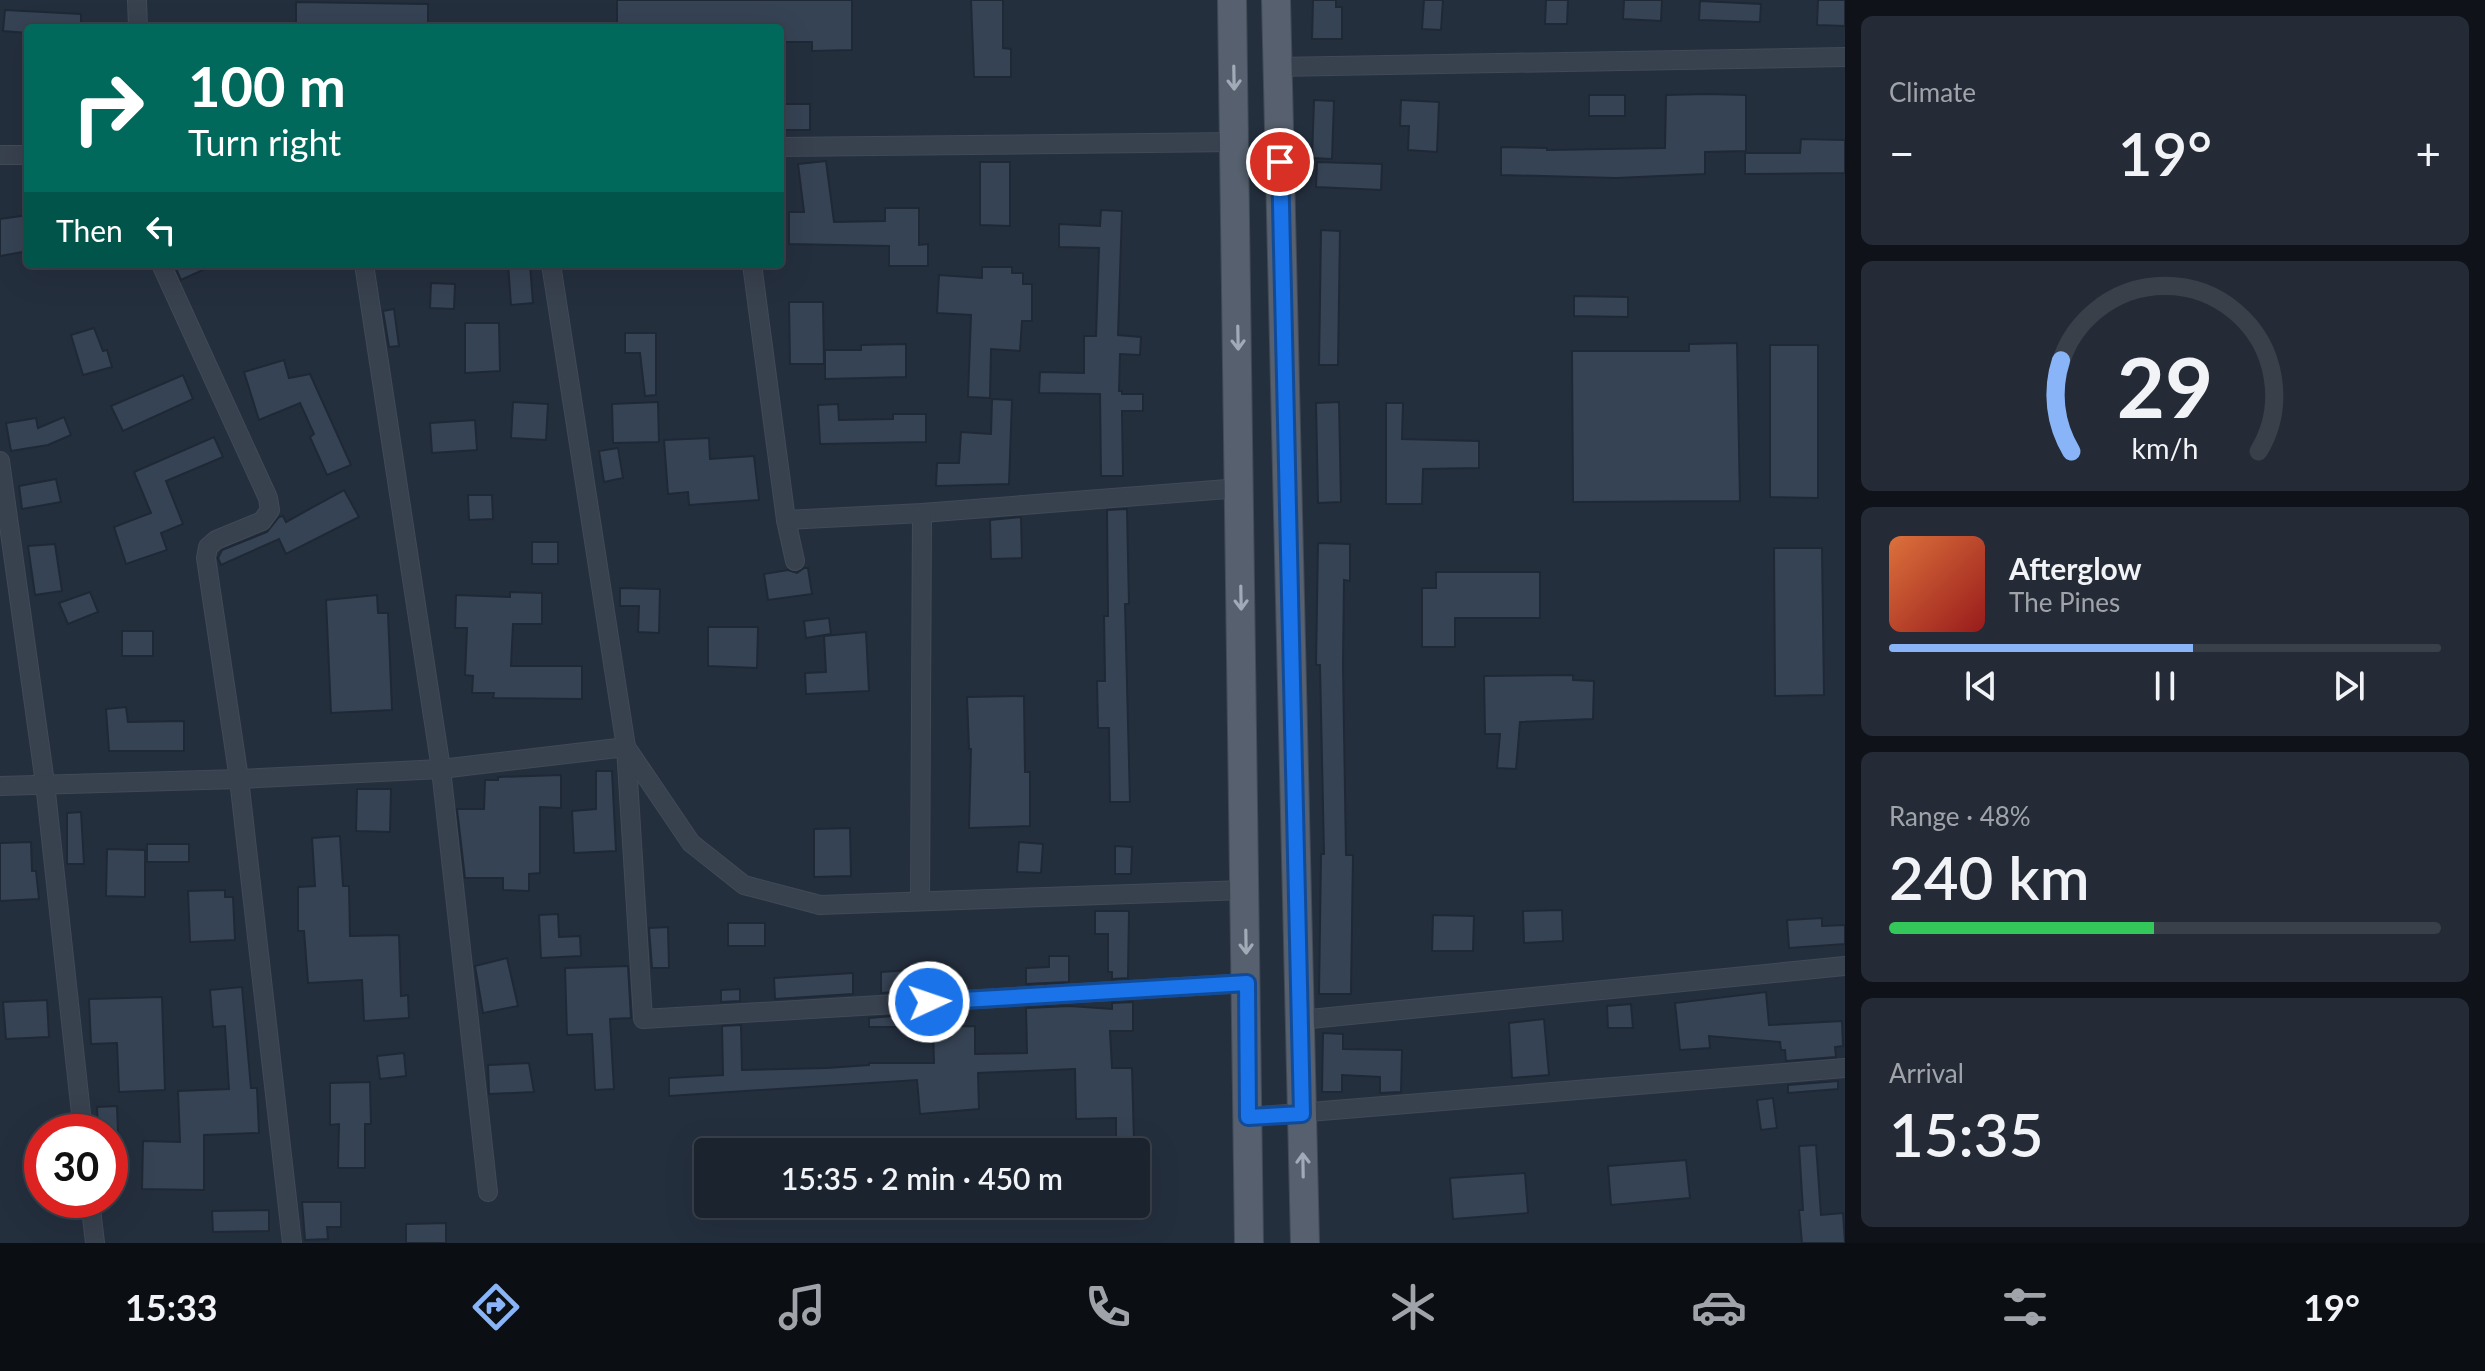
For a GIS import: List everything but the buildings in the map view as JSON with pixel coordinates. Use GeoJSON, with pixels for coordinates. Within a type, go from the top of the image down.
{"type":"FeatureCollection","features":[{"type":"Feature","properties":{"kind":"main road"},"geometry":{"type":"LineString","coordinates":[[1232,0],[1249,1243]]}},
{"type":"Feature","properties":{"kind":"main road"},"geometry":{"type":"LineString","coordinates":[[1276,0],[1305,1243]]}},
{"type":"Feature","properties":{"kind":"street"},"geometry":{"type":"LineString","coordinates":[[137,0],[138,24]]}},
{"type":"Feature","properties":{"kind":"street"},"geometry":{"type":"LineString","coordinates":[[1277,67],[1845,57]]}},
{"type":"Feature","properties":{"kind":"street"},"geometry":{"type":"LineString","coordinates":[[784,147],[1235,142]]}},
{"type":"Feature","properties":{"kind":"street"},"geometry":{"type":"LineString","coordinates":[[0,155],[24,155]]}},
{"type":"Feature","properties":{"kind":"street"},"geometry":{"type":"LineString","coordinates":[[163,268],[268,498],[270,510],[262,521],[216,540],[208,547],[206,558],[239,779],[292,1243]]}},
{"type":"Feature","properties":{"kind":"street"},"geometry":{"type":"LineString","coordinates":[[365,268],[441,769],[488,1192]]}},
{"type":"Feature","properties":{"kind":"street"},"geometry":{"type":"LineString","coordinates":[[552,268],[626,747],[643,1019],[1247,983]]}},
{"type":"Feature","properties":{"kind":"street"},"geometry":{"type":"LineString","coordinates":[[753,268],[786,520],[795,561]]}},
{"type":"Feature","properties":{"kind":"street"},"geometry":{"type":"LineString","coordinates":[[0,461],[45,783],[81,1114]]}},
{"type":"Feature","properties":{"kind":"street"},"geometry":{"type":"LineString","coordinates":[[786,520],[922,513],[1240,488]]}},
{"type":"Feature","properties":{"kind":"street"},"geometry":{"type":"LineString","coordinates":[[920,901],[922,513]]}},
{"type":"Feature","properties":{"kind":"street"},"geometry":{"type":"LineString","coordinates":[[0,786],[441,769],[626,747]]}},
{"type":"Feature","properties":{"kind":"street"},"geometry":{"type":"LineString","coordinates":[[626,747],[691,843],[744,885],[820,905],[1245,890]]}},
{"type":"Feature","properties":{"kind":"street"},"geometry":{"type":"LineString","coordinates":[[1300,1020],[1845,966]]}},
{"type":"Feature","properties":{"kind":"street"},"geometry":{"type":"LineString","coordinates":[[1248,1117],[1845,1068]]}},
{"type":"Feature","properties":{"kind":"street"},"geometry":{"type":"LineString","coordinates":[[92,1218],[95,1243]]}},
{"type":"Feature","properties":{"kind":"route"},"geometry":{"type":"LineString","coordinates":[[929,1002],[1247,983],[1248,1117],[1302,1114],[1280,162]]}}]}
